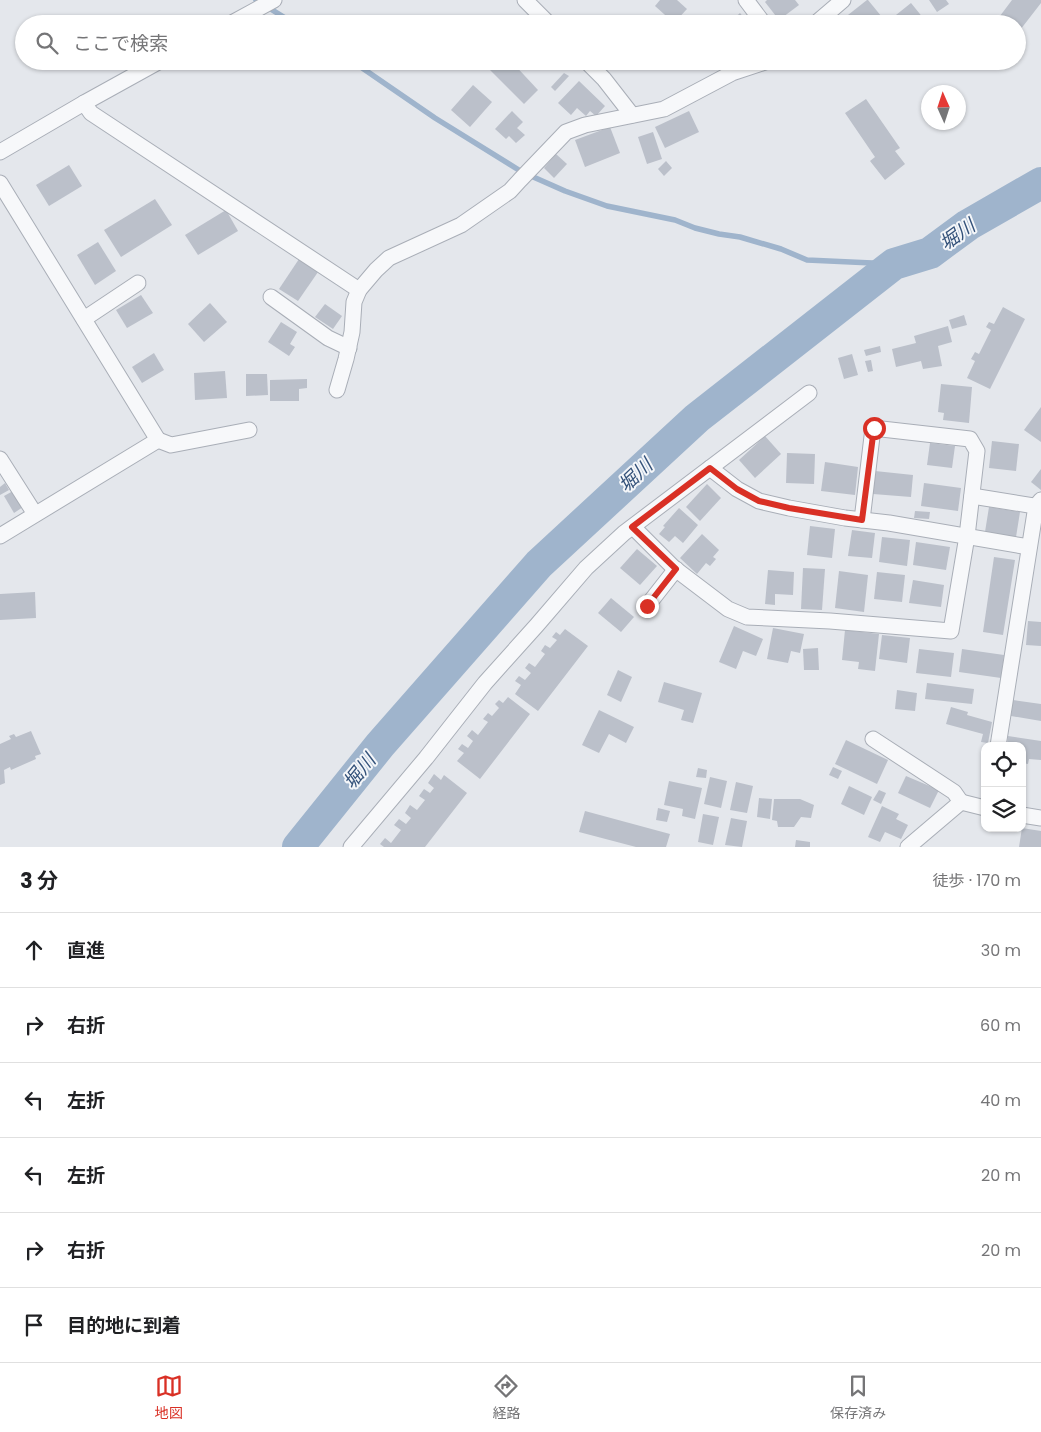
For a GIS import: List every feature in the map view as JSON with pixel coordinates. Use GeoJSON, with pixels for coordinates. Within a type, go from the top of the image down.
{"type":"FeatureCollection","features":[{"type":"Feature","properties":{"kind":"street"},"geometry":{"type":"LineString","coordinates":[[746,0],[757,15]]}},
{"type":"Feature","properties":{"kind":"street"},"geometry":{"type":"LineString","coordinates":[[826,15],[843,0]]}},
{"type":"Feature","properties":{"kind":"street"},"geometry":{"type":"LineString","coordinates":[[246,15],[271,1]]}},
{"type":"Feature","properties":{"kind":"street"},"geometry":{"type":"LineString","coordinates":[[529,1],[541,15]]}},
{"type":"Feature","properties":{"kind":"street"},"geometry":{"type":"LineString","coordinates":[[0,152],[84,102],[143,70]]}},
{"type":"Feature","properties":{"kind":"street"},"geometry":{"type":"LineString","coordinates":[[595,70],[632,115]]}},
{"type":"Feature","properties":{"kind":"street"},"geometry":{"type":"LineString","coordinates":[[337,390],[352,332],[354,302],[359,290],[389,258],[461,225],[510,191],[566,132],[585,125],[664,109],[741,70]]}},
{"type":"Feature","properties":{"kind":"street"},"geometry":{"type":"LineString","coordinates":[[84,102],[91,113],[359,290]]}},
{"type":"Feature","properties":{"kind":"street"},"geometry":{"type":"LineString","coordinates":[[0,183],[158,440],[171,445],[249,430]]}},
{"type":"Feature","properties":{"kind":"street"},"geometry":{"type":"LineString","coordinates":[[84,319],[138,284]]}},
{"type":"Feature","properties":{"kind":"street"},"geometry":{"type":"LineString","coordinates":[[271,297],[328,338],[348,348]]}},
{"type":"Feature","properties":{"kind":"street"},"geometry":{"type":"LineString","coordinates":[[351,847],[426,758],[485,683],[538,625],[586,568],[632,527],[808,393]]}},
{"type":"Feature","properties":{"kind":"street"},"geometry":{"type":"LineString","coordinates":[[632,527],[676,569],[728,609],[747,618],[830,621],[951,631],[967,536],[977,451],[970,439],[874,428],[862,520]]}},
{"type":"Feature","properties":{"kind":"street"},"geometry":{"type":"LineString","coordinates":[[0,536],[158,440]]}},
{"type":"Feature","properties":{"kind":"street"},"geometry":{"type":"LineString","coordinates":[[0,459],[35,514]]}},
{"type":"Feature","properties":{"kind":"street"},"geometry":{"type":"LineString","coordinates":[[710,468],[737,489],[759,501],[789,508],[1029,547]]}},
{"type":"Feature","properties":{"kind":"street"},"geometry":{"type":"LineString","coordinates":[[972,496],[1040,504],[1029,547],[999,742]]}},
{"type":"Feature","properties":{"kind":"street"},"geometry":{"type":"LineString","coordinates":[[647,606],[676,569]]}},
{"type":"Feature","properties":{"kind":"street"},"geometry":{"type":"LineString","coordinates":[[873,739],[954,792],[961,802],[981,807]]}},
{"type":"Feature","properties":{"kind":"street"},"geometry":{"type":"LineString","coordinates":[[908,847],[961,802]]}},
{"type":"Feature","properties":{"kind":"street"},"geometry":{"type":"LineString","coordinates":[[1026,816],[1041,818]]}},
{"type":"Feature","properties":{"kind":"building"},"geometry":{"type":"Polygon","coordinates":[[[660,0],[677,0],[687,9],[681,15],[665,15],[655,6],[660,0]]]}},
{"type":"Feature","properties":{"kind":"building"},"geometry":{"type":"Polygon","coordinates":[[[767,0],[795,0],[799,5],[786,15],[775,15],[765,2],[767,0]]]}},
{"type":"Feature","properties":{"kind":"building"},"geometry":{"type":"Polygon","coordinates":[[[868,0],[880,15],[848,15],[868,0]]]}},
{"type":"Feature","properties":{"kind":"building"},"geometry":{"type":"Polygon","coordinates":[[[929,0],[946,0],[949,4],[937,12],[929,0]]]}},
{"type":"Feature","properties":{"kind":"building"},"geometry":{"type":"Polygon","coordinates":[[[1012,0],[1041,0],[1041,3],[1026,22],[1026,15],[1001,15],[1012,0]]]}},
{"type":"Feature","properties":{"kind":"building"},"geometry":{"type":"Polygon","coordinates":[[[911,3],[921,15],[896,15],[911,3]]]}},
{"type":"Feature","properties":{"kind":"building"},"geometry":{"type":"Polygon","coordinates":[[[490,70],[519,70],[538,90],[524,104],[490,70]]]}},
{"type":"Feature","properties":{"kind":"building"},"geometry":{"type":"Polygon","coordinates":[[[564,73],[569,76],[555,91],[551,87],[564,73]]]}},
{"type":"Feature","properties":{"kind":"building"},"geometry":{"type":"Polygon","coordinates":[[[579,81],[605,106],[596,116],[590,111],[586,116],[577,108],[571,115],[558,103],[579,81]]]}},
{"type":"Feature","properties":{"kind":"building"},"geometry":{"type":"Polygon","coordinates":[[[473,85],[492,102],[470,127],[451,110],[473,85]]]}},
{"type":"Feature","properties":{"kind":"building"},"geometry":{"type":"Polygon","coordinates":[[[866,99],[900,148],[895,151],[905,164],[885,180],[870,161],[875,157],[845,113],[866,99]]]}},
{"type":"Feature","properties":{"kind":"building"},"geometry":{"type":"Polygon","coordinates":[[[512,111],[523,122],[517,128],[525,135],[516,143],[509,136],[506,139],[495,129],[512,111]]]}},
{"type":"Feature","properties":{"kind":"building"},"geometry":{"type":"Polygon","coordinates":[[[689,111],[699,132],[665,148],[655,127],[689,111]]]}},
{"type":"Feature","properties":{"kind":"building"},"geometry":{"type":"Polygon","coordinates":[[[610,127],[620,153],[585,167],[575,140],[610,127]]]}},
{"type":"Feature","properties":{"kind":"building"},"geometry":{"type":"Polygon","coordinates":[[[653,132],[662,159],[647,164],[638,137],[653,132]]]}},
{"type":"Feature","properties":{"kind":"building"},"geometry":{"type":"Polygon","coordinates":[[[556,154],[567,164],[554,178],[544,168],[556,154]]]}},
{"type":"Feature","properties":{"kind":"building"},"geometry":{"type":"Polygon","coordinates":[[[666,161],[672,168],[664,176],[658,169],[666,161]]]}},
{"type":"Feature","properties":{"kind":"building"},"geometry":{"type":"Polygon","coordinates":[[[69,165],[82,186],[49,206],[36,185],[69,165]]]}},
{"type":"Feature","properties":{"kind":"building"},"geometry":{"type":"Polygon","coordinates":[[[155,199],[172,225],[121,257],[104,230],[155,199]]]}},
{"type":"Feature","properties":{"kind":"building"},"geometry":{"type":"Polygon","coordinates":[[[226,210],[238,231],[198,255],[185,235],[226,210]]]}},
{"type":"Feature","properties":{"kind":"building"},"geometry":{"type":"Polygon","coordinates":[[[98,242],[116,271],[95,285],[77,255],[98,242]]]}},
{"type":"Feature","properties":{"kind":"building"},"geometry":{"type":"Polygon","coordinates":[[[299,259],[318,272],[298,301],[279,289],[299,259]]]}},
{"type":"Feature","properties":{"kind":"building"},"geometry":{"type":"Polygon","coordinates":[[[141,295],[153,313],[127,328],[116,310],[141,295]]]}},
{"type":"Feature","properties":{"kind":"building"},"geometry":{"type":"Polygon","coordinates":[[[210,303],[227,322],[204,342],[188,324],[210,303]]]}},
{"type":"Feature","properties":{"kind":"building"},"geometry":{"type":"Polygon","coordinates":[[[325,304],[342,316],[333,329],[315,317],[325,304]]]}},
{"type":"Feature","properties":{"kind":"building"},"geometry":{"type":"Polygon","coordinates":[[[1003,307],[1025,319],[990,389],[967,378],[975,361],[971,359],[975,352],[979,354],[991,330],[986,327],[989,322],[994,324],[1003,307]]]}},
{"type":"Feature","properties":{"kind":"building"},"geometry":{"type":"Polygon","coordinates":[[[964,315],[967,325],[952,329],[949,320],[964,315]]]}},
{"type":"Feature","properties":{"kind":"building"},"geometry":{"type":"Polygon","coordinates":[[[281,322],[297,332],[290,344],[295,347],[289,356],[268,342],[281,322]]]}},
{"type":"Feature","properties":{"kind":"building"},"geometry":{"type":"Polygon","coordinates":[[[948,326],[952,342],[938,346],[942,366],[923,369],[921,361],[896,367],[892,349],[916,343],[914,336],[948,326]]]}},
{"type":"Feature","properties":{"kind":"building"},"geometry":{"type":"Polygon","coordinates":[[[880,346],[881,352],[866,356],[864,350],[880,346]]]}},
{"type":"Feature","properties":{"kind":"building"},"geometry":{"type":"Polygon","coordinates":[[[154,353],[164,370],[142,383],[132,367],[154,353]]]}},
{"type":"Feature","properties":{"kind":"building"},"geometry":{"type":"Polygon","coordinates":[[[852,354],[858,375],[844,379],[838,358],[852,354]]]}},
{"type":"Feature","properties":{"kind":"building"},"geometry":{"type":"Polygon","coordinates":[[[871,360],[873,371],[868,372],[865,361],[871,360]]]}},
{"type":"Feature","properties":{"kind":"building"},"geometry":{"type":"Polygon","coordinates":[[[225,371],[227,398],[195,400],[194,373],[225,371]]]}},
{"type":"Feature","properties":{"kind":"building"},"geometry":{"type":"Polygon","coordinates":[[[246,374],[267,374],[268,395],[246,396],[246,374]]]}},
{"type":"Feature","properties":{"kind":"building"},"geometry":{"type":"Polygon","coordinates":[[[307,379],[307,388],[299,389],[299,401],[270,401],[270,380],[307,379]]]}},
{"type":"Feature","properties":{"kind":"building"},"geometry":{"type":"Polygon","coordinates":[[[941,384],[972,387],[969,423],[943,420],[944,413],[938,412],[941,384]]]}},
{"type":"Feature","properties":{"kind":"building"},"geometry":{"type":"Polygon","coordinates":[[[1041,407],[1041,442],[1024,430],[1041,407]]]}},
{"type":"Feature","properties":{"kind":"building"},"geometry":{"type":"Polygon","coordinates":[[[765,436],[781,454],[755,478],[739,460],[765,436]]]}},
{"type":"Feature","properties":{"kind":"building"},"geometry":{"type":"Polygon","coordinates":[[[992,441],[1019,444],[1016,471],[989,468],[992,441]]]}},
{"type":"Feature","properties":{"kind":"building"},"geometry":{"type":"Polygon","coordinates":[[[930,443],[955,446],[952,468],[927,465],[930,443]]]}},
{"type":"Feature","properties":{"kind":"building"},"geometry":{"type":"Polygon","coordinates":[[[787,453],[815,454],[814,484],[786,483],[787,453]]]}},
{"type":"Feature","properties":{"kind":"building"},"geometry":{"type":"Polygon","coordinates":[[[825,462],[858,467],[855,495],[821,491],[825,462]]]}},
{"type":"Feature","properties":{"kind":"building"},"geometry":{"type":"Polygon","coordinates":[[[1041,469],[1041,490],[1031,482],[1041,469]]]}},
{"type":"Feature","properties":{"kind":"building"},"geometry":{"type":"Polygon","coordinates":[[[875,471],[913,475],[911,497],[873,494],[875,471]]]}},
{"type":"Feature","properties":{"kind":"building"},"geometry":{"type":"Polygon","coordinates":[[[5,483],[9,490],[0,495],[0,487],[5,483]]]}},
{"type":"Feature","properties":{"kind":"building"},"geometry":{"type":"Polygon","coordinates":[[[924,483],[961,488],[958,511],[921,506],[924,483]]]}},
{"type":"Feature","properties":{"kind":"building"},"geometry":{"type":"Polygon","coordinates":[[[707,484],[721,498],[700,521],[686,507],[707,484]]]}},
{"type":"Feature","properties":{"kind":"building"},"geometry":{"type":"Polygon","coordinates":[[[13,491],[23,507],[14,513],[4,496],[13,491]]]}},
{"type":"Feature","properties":{"kind":"building"},"geometry":{"type":"Polygon","coordinates":[[[989,507],[1020,512],[1016,537],[985,532],[989,507]]]}},
{"type":"Feature","properties":{"kind":"building"},"geometry":{"type":"Polygon","coordinates":[[[679,508],[698,525],[683,543],[675,536],[669,542],[659,534],[665,527],[663,526],[679,508]]]}},
{"type":"Feature","properties":{"kind":"building"},"geometry":{"type":"Polygon","coordinates":[[[915,511],[930,512],[929,519],[914,518],[915,511]]]}},
{"type":"Feature","properties":{"kind":"building"},"geometry":{"type":"Polygon","coordinates":[[[810,526],[835,529],[832,558],[807,555],[810,526]]]}},
{"type":"Feature","properties":{"kind":"building"},"geometry":{"type":"Polygon","coordinates":[[[852,530],[875,533],[872,558],[848,556],[852,530]]]}},
{"type":"Feature","properties":{"kind":"building"},"geometry":{"type":"Polygon","coordinates":[[[702,534],[719,550],[713,557],[716,559],[710,566],[706,563],[697,574],[680,558],[702,534]]]}},
{"type":"Feature","properties":{"kind":"building"},"geometry":{"type":"Polygon","coordinates":[[[882,537],[910,540],[907,566],[879,562],[882,537]]]}},
{"type":"Feature","properties":{"kind":"building"},"geometry":{"type":"Polygon","coordinates":[[[916,542],[950,547],[946,570],[913,565],[916,542]]]}},
{"type":"Feature","properties":{"kind":"building"},"geometry":{"type":"Polygon","coordinates":[[[637,549],[657,566],[640,585],[620,568],[637,549]]]}},
{"type":"Feature","properties":{"kind":"building"},"geometry":{"type":"Polygon","coordinates":[[[994,557],[1015,560],[1003,635],[983,632],[994,557]]]}},
{"type":"Feature","properties":{"kind":"building"},"geometry":{"type":"Polygon","coordinates":[[[803,568],[825,569],[822,610],[801,609],[803,568]]]}},
{"type":"Feature","properties":{"kind":"building"},"geometry":{"type":"Polygon","coordinates":[[[768,570],[794,572],[793,595],[775,594],[775,605],[765,604],[768,570]]]}},
{"type":"Feature","properties":{"kind":"building"},"geometry":{"type":"Polygon","coordinates":[[[839,571],[868,575],[864,612],[835,608],[839,571]]]}},
{"type":"Feature","properties":{"kind":"building"},"geometry":{"type":"Polygon","coordinates":[[[877,572],[905,575],[902,602],[874,599],[877,572]]]}},
{"type":"Feature","properties":{"kind":"building"},"geometry":{"type":"Polygon","coordinates":[[[913,580],[944,585],[941,607],[909,603],[913,580]]]}},
{"type":"Feature","properties":{"kind":"building"},"geometry":{"type":"Polygon","coordinates":[[[35,592],[36,618],[0,620],[0,594],[35,592]]]}},
{"type":"Feature","properties":{"kind":"building"},"geometry":{"type":"Polygon","coordinates":[[[611,598],[634,617],[621,632],[598,613],[611,598]]]}},
{"type":"Feature","properties":{"kind":"building"},"geometry":{"type":"Polygon","coordinates":[[[1028,621],[1041,622],[1041,646],[1026,645],[1028,621]]]}},
{"type":"Feature","properties":{"kind":"building"},"geometry":{"type":"Polygon","coordinates":[[[734,626],[763,639],[756,656],[743,651],[736,669],[719,662],[734,626]]]}},
{"type":"Feature","properties":{"kind":"building"},"geometry":{"type":"Polygon","coordinates":[[[773,628],[804,634],[800,653],[791,651],[788,663],[767,659],[773,628]]]}},
{"type":"Feature","properties":{"kind":"building"},"geometry":{"type":"Polygon","coordinates":[[[565,629],[588,646],[538,711],[515,694],[521,685],[515,681],[519,676],[525,680],[531,673],[525,668],[529,663],[535,667],[545,654],[541,651],[545,645],[550,648],[557,640],[552,637],[556,632],[560,635],[565,629]]]}},
{"type":"Feature","properties":{"kind":"building"},"geometry":{"type":"Polygon","coordinates":[[[845,630],[879,634],[875,671],[858,669],[859,662],[842,660],[845,630]]]}},
{"type":"Feature","properties":{"kind":"building"},"geometry":{"type":"Polygon","coordinates":[[[882,635],[910,638],[907,663],[879,659],[882,635]]]}},
{"type":"Feature","properties":{"kind":"building"},"geometry":{"type":"Polygon","coordinates":[[[818,648],[819,670],[804,670],[803,649],[818,648]]]}},
{"type":"Feature","properties":{"kind":"building"},"geometry":{"type":"Polygon","coordinates":[[[919,649],[954,653],[951,677],[916,673],[919,649]]]}},
{"type":"Feature","properties":{"kind":"building"},"geometry":{"type":"Polygon","coordinates":[[[962,649],[1004,655],[1001,678],[959,672],[962,649]]]}},
{"type":"Feature","properties":{"kind":"building"},"geometry":{"type":"Polygon","coordinates":[[[618,670],[632,677],[621,702],[607,695],[618,670]]]}},
{"type":"Feature","properties":{"kind":"building"},"geometry":{"type":"Polygon","coordinates":[[[664,682],[702,693],[693,723],[681,720],[684,710],[658,702],[664,682]]]}},
{"type":"Feature","properties":{"kind":"building"},"geometry":{"type":"Polygon","coordinates":[[[927,683],[974,689],[972,704],[925,699],[927,683]]]}},
{"type":"Feature","properties":{"kind":"building"},"geometry":{"type":"Polygon","coordinates":[[[897,690],[917,693],[915,711],[895,709],[897,690]]]}},
{"type":"Feature","properties":{"kind":"building"},"geometry":{"type":"Polygon","coordinates":[[[508,697],[530,714],[480,779],[457,761],[464,753],[458,749],[462,744],[468,748],[473,741],[467,736],[472,730],[478,735],[488,722],[483,719],[488,713],[492,716],[499,708],[495,704],[499,700],[503,703],[508,697]]]}},
{"type":"Feature","properties":{"kind":"building"},"geometry":{"type":"Polygon","coordinates":[[[1013,700],[1041,704],[1041,721],[1011,716],[1013,700]]]}},
{"type":"Feature","properties":{"kind":"building"},"geometry":{"type":"Polygon","coordinates":[[[951,707],[968,712],[967,715],[992,722],[988,742],[981,742],[983,734],[946,724],[951,707]]]}},
{"type":"Feature","properties":{"kind":"building"},"geometry":{"type":"Polygon","coordinates":[[[599,710],[634,727],[626,743],[609,734],[599,753],[582,745],[599,710]]]}},
{"type":"Feature","properties":{"kind":"building"},"geometry":{"type":"Polygon","coordinates":[[[31,731],[41,754],[35,756],[36,759],[11,770],[10,767],[4,770],[5,783],[0,785],[0,744],[11,739],[9,736],[14,734],[16,737],[31,731]]]}},
{"type":"Feature","properties":{"kind":"building"},"geometry":{"type":"Polygon","coordinates":[[[1008,736],[1041,741],[1041,760],[1029,759],[1028,764],[1026,764],[1026,742],[1007,742],[1008,736]]]}},
{"type":"Feature","properties":{"kind":"building"},"geometry":{"type":"Polygon","coordinates":[[[846,740],[888,760],[877,784],[835,764],[846,740]]]}},
{"type":"Feature","properties":{"kind":"building"},"geometry":{"type":"Polygon","coordinates":[[[833,767],[842,771],[838,779],[829,775],[833,767]]]}},
{"type":"Feature","properties":{"kind":"building"},"geometry":{"type":"Polygon","coordinates":[[[698,768],[707,770],[706,778],[696,777],[698,768]]]}},
{"type":"Feature","properties":{"kind":"building"},"geometry":{"type":"Polygon","coordinates":[[[434,774],[441,780],[444,775],[467,793],[425,847],[384,847],[380,844],[385,838],[391,843],[401,830],[394,825],[399,819],[406,824],[411,818],[405,813],[410,805],[417,810],[425,800],[419,796],[424,789],[430,793],[434,788],[428,783],[434,774]]]}},
{"type":"Feature","properties":{"kind":"building"},"geometry":{"type":"Polygon","coordinates":[[[906,776],[939,790],[930,808],[898,793],[906,776]]]}},
{"type":"Feature","properties":{"kind":"building"},"geometry":{"type":"Polygon","coordinates":[[[710,777],[727,781],[721,808],[704,804],[710,777]]]}},
{"type":"Feature","properties":{"kind":"building"},"geometry":{"type":"Polygon","coordinates":[[[669,781],[702,788],[695,819],[682,816],[683,809],[664,805],[669,781]]]}},
{"type":"Feature","properties":{"kind":"building"},"geometry":{"type":"Polygon","coordinates":[[[736,782],[753,786],[747,813],[730,810],[736,782]]]}},
{"type":"Feature","properties":{"kind":"building"},"geometry":{"type":"Polygon","coordinates":[[[849,786],[872,797],[864,815],[841,804],[849,786]]]}},
{"type":"Feature","properties":{"kind":"building"},"geometry":{"type":"Polygon","coordinates":[[[879,790],[886,793],[881,804],[873,800],[879,790]]]}},
{"type":"Feature","properties":{"kind":"building"},"geometry":{"type":"Polygon","coordinates":[[[759,798],[772,799],[770,819],[757,817],[759,798]]]}},
{"type":"Feature","properties":{"kind":"building"},"geometry":{"type":"Polygon","coordinates":[[[774,799],[800,799],[814,805],[811,818],[801,817],[794,827],[778,827],[777,821],[772,820],[774,799]]]}},
{"type":"Feature","properties":{"kind":"building"},"geometry":{"type":"Polygon","coordinates":[[[882,806],[899,814],[896,819],[908,825],[901,839],[885,832],[880,842],[868,837],[882,806]]]}},
{"type":"Feature","properties":{"kind":"building"},"geometry":{"type":"Polygon","coordinates":[[[658,808],[670,811],[667,822],[656,820],[658,808]]]}},
{"type":"Feature","properties":{"kind":"building"},"geometry":{"type":"Polygon","coordinates":[[[585,811],[670,834],[666,847],[636,847],[579,832],[585,811]]]}},
{"type":"Feature","properties":{"kind":"building"},"geometry":{"type":"Polygon","coordinates":[[[703,814],[719,817],[713,845],[698,842],[703,814]]]}},
{"type":"Feature","properties":{"kind":"building"},"geometry":{"type":"Polygon","coordinates":[[[731,818],[747,821],[742,847],[725,845],[731,818]]]}},
{"type":"Feature","properties":{"kind":"building"},"geometry":{"type":"Polygon","coordinates":[[[1026,829],[1041,831],[1041,847],[1019,847],[1021,832],[1026,832],[1026,829]]]}},
{"type":"Feature","properties":{"kind":"building"},"geometry":{"type":"Polygon","coordinates":[[[796,840],[810,842],[810,847],[795,847],[796,840]]]}},
{"type":"Feature","properties":{"kind":"waterway"},"geometry":{"type":"LineString","coordinates":[[256,0],[280,15]]}},
{"type":"Feature","properties":{"kind":"waterway"},"geometry":{"type":"LineString","coordinates":[[365,70],[435,118],[522,172],[565,191],[607,206],[675,220],[695,228],[719,234],[740,237],[781,249],[807,260],[894,264]]}},
{"type":"Feature","properties":{"kind":"waterway","name":"堀川"},"geometry":{"type":"LineString","coordinates":[[298,847],[380,745],[539,564],[697,418],[894,264],[930,253],[968,225],[1041,183]]}},
{"type":"Feature","properties":{"kind":"route"},"geometry":{"type":"LineString","coordinates":[[647,606],[676,569],[632,527],[710,468],[737,489],[759,501],[862,520],[874,428]]}}]}
